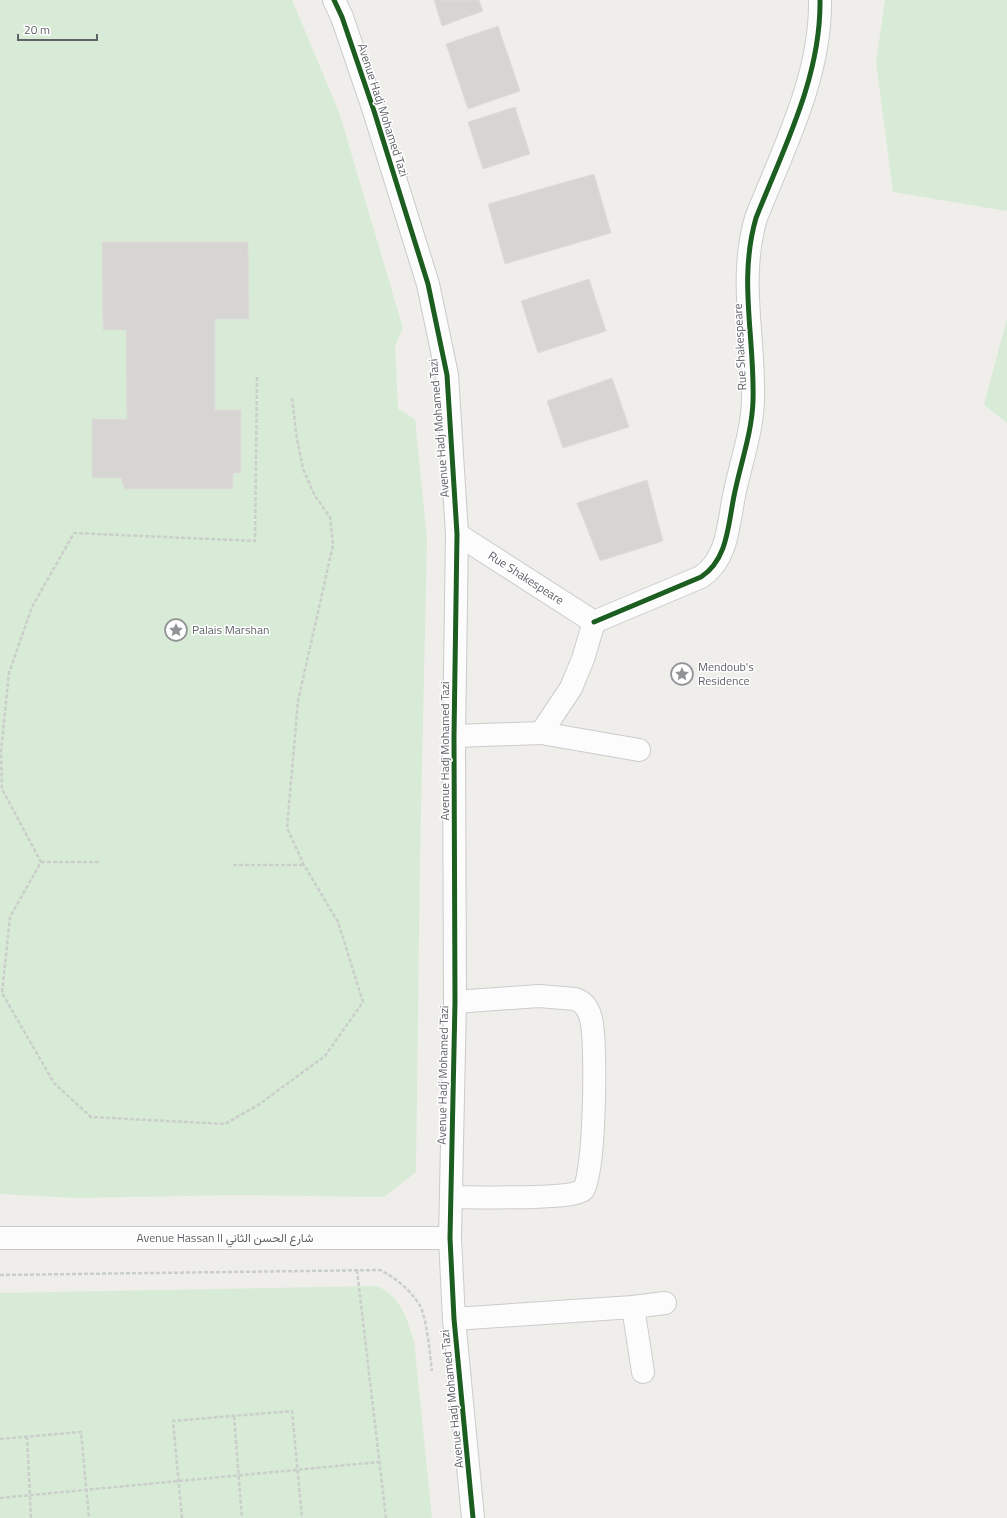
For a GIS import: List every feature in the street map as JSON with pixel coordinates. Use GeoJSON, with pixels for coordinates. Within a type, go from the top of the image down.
{"type":"FeatureCollection","features":[{"type":"Feature","properties":{"kind":"street","name":"Rue Shakespeare"},"geometry":{"type":"LineString","coordinates":[[457,534],[594,622],[701,577],[714,566],[721,556],[728,531],[753,403],[753,354],[747,304],[750,238],[756,218],[810,81],[816,55],[820,0]]}},
{"type":"Feature","properties":{"kind":"street","name":"Avenue Hadj Mohamed Tazi"},"geometry":{"type":"LineString","coordinates":[[339,6],[419,254],[436,317],[447,375],[457,534],[454,736],[455,1002],[450,1238],[454,1319],[474,1518]]}},
{"type":"Feature","properties":{"kind":"street"},"geometry":{"type":"LineString","coordinates":[[541,733],[571,688],[583,660],[594,622]]}},
{"type":"Feature","properties":{"kind":"street"},"geometry":{"type":"LineString","coordinates":[[454,736],[541,733],[638,750]]}},
{"type":"Feature","properties":{"kind":"street"},"geometry":{"type":"LineString","coordinates":[[451,1197],[557,1196],[575,1195],[584,1190],[587,1183],[591,1154],[595,1048],[589,1011],[580,1000],[538,996],[455,1002]]}},
{"type":"Feature","properties":{"kind":"street","name":"Avenue Hassan II شارع الحسن الثاني"},"geometry":{"type":"LineString","coordinates":[[0,1238],[450,1238]]}},
{"type":"Feature","properties":{"kind":"street"},"geometry":{"type":"LineString","coordinates":[[454,1319],[633,1307],[665,1303]]}},
{"type":"Feature","properties":{"kind":"street"},"geometry":{"type":"LineString","coordinates":[[633,1307],[643,1372]]}},
{"type":"Feature","properties":{"kind":"path"},"geometry":{"type":"LineString","coordinates":[[41,862],[2,789],[1,751],[9,673],[32,607],[74,533],[255,541],[257,377]]}},
{"type":"Feature","properties":{"kind":"path"},"geometry":{"type":"LineString","coordinates":[[41,862],[10,917],[2,993],[54,1083],[91,1117],[225,1124],[258,1105],[325,1056],[363,1002],[338,922],[304,865],[287,828],[298,701],[333,545],[330,518],[315,496],[303,470],[296,433],[292,396]]}},
{"type":"Feature","properties":{"kind":"path"},"geometry":{"type":"LineString","coordinates":[[41,862],[100,862]]}},
{"type":"Feature","properties":{"kind":"path"},"geometry":{"type":"LineString","coordinates":[[233,866],[304,865]]}},
{"type":"Feature","properties":{"kind":"path"},"geometry":{"type":"LineString","coordinates":[[357,1270],[386,1518]]}},
{"type":"Feature","properties":{"kind":"path"},"geometry":{"type":"LineString","coordinates":[[0,1275],[380,1270],[398,1280],[420,1305],[429,1340],[433,1378]]}},
{"type":"Feature","properties":{"kind":"path"},"geometry":{"type":"LineString","coordinates":[[182,1518],[173,1421],[292,1411],[302,1518]]}},
{"type":"Feature","properties":{"kind":"path"},"geometry":{"type":"LineString","coordinates":[[234,1416],[242,1518]]}},
{"type":"Feature","properties":{"kind":"path"},"geometry":{"type":"LineString","coordinates":[[0,1439],[81,1432],[89,1518]]}},
{"type":"Feature","properties":{"kind":"path"},"geometry":{"type":"LineString","coordinates":[[27,1436],[31,1518]]}},
{"type":"Feature","properties":{"kind":"path"},"geometry":{"type":"LineString","coordinates":[[0,1498],[379,1462]]}},
{"type":"Feature","properties":{"kind":"green space"},"geometry":{"type":"Polygon","coordinates":[[[0,0],[292,0],[339,112],[403,328],[395,346],[398,409],[415,419],[427,539],[420,857],[416,1172],[384,1197],[237,1195],[76,1198],[0,1194],[0,0]]]}},
{"type":"Feature","properties":{"kind":"green space"},"geometry":{"type":"Polygon","coordinates":[[[885,0],[1007,0],[1007,211],[893,192],[876,62],[885,0]]]}},
{"type":"Feature","properties":{"kind":"green space"},"geometry":{"type":"Polygon","coordinates":[[[1007,318],[1007,423],[984,405],[1007,318]]]}},
{"type":"Feature","properties":{"kind":"green space"},"geometry":{"type":"Polygon","coordinates":[[[377,1286],[398,1302],[414,1341],[432,1518],[0,1518],[0,1293],[377,1286]]]}},
{"type":"Feature","properties":{"kind":"building"},"geometry":{"type":"Polygon","coordinates":[[[434,0],[479,0],[483,11],[442,26],[434,0]]]}},
{"type":"Feature","properties":{"kind":"building"},"geometry":{"type":"Polygon","coordinates":[[[498,26],[520,91],[468,109],[446,44],[498,26]]]}},
{"type":"Feature","properties":{"kind":"building"},"geometry":{"type":"Polygon","coordinates":[[[515,107],[530,154],[483,169],[468,122],[515,107]]]}},
{"type":"Feature","properties":{"kind":"building"},"geometry":{"type":"Polygon","coordinates":[[[594,174],[611,233],[505,264],[488,204],[594,174]]]}},
{"type":"Feature","properties":{"kind":"building"},"geometry":{"type":"Polygon","coordinates":[[[102,242],[248,242],[249,319],[215,319],[215,410],[241,410],[241,473],[233,473],[233,489],[125,489],[121,478],[92,478],[92,419],[127,419],[126,330],[103,330],[102,242]]]}},
{"type":"Feature","properties":{"kind":"building"},"geometry":{"type":"Polygon","coordinates":[[[589,279],[606,331],[538,353],[521,301],[589,279]]]}},
{"type":"Feature","properties":{"kind":"building"},"geometry":{"type":"Polygon","coordinates":[[[612,378],[629,427],[563,448],[547,401],[612,378]]]}},
{"type":"Feature","properties":{"kind":"building"},"geometry":{"type":"Polygon","coordinates":[[[647,480],[663,541],[600,561],[577,503],[647,480]]]}},
{"type":"Feature","properties":{"kind":"cycle path"},"geometry":{"type":"LineString","coordinates":[[334,0],[342,17],[374,111],[428,284],[447,375],[457,534],[454,736],[455,1002],[450,1238],[454,1319],[473,1518]]}},
{"type":"Feature","properties":{"kind":"cycle path"},"geometry":{"type":"LineString","coordinates":[[594,622],[701,577],[710,570],[722,551],[728,530],[752,413],[753,378],[748,309],[748,264],[751,241],[756,218],[789,138],[808,84],[819,29],[820,0]]}},
{"type":"Feature","properties":{"kind":"place","name":"Palais Marshan"},"geometry":{"type":"Point","coordinates":[176,630]}},
{"type":"Feature","properties":{"kind":"place","name":"Mendoub's Residence"},"geometry":{"type":"Point","coordinates":[682,674]}}]}
